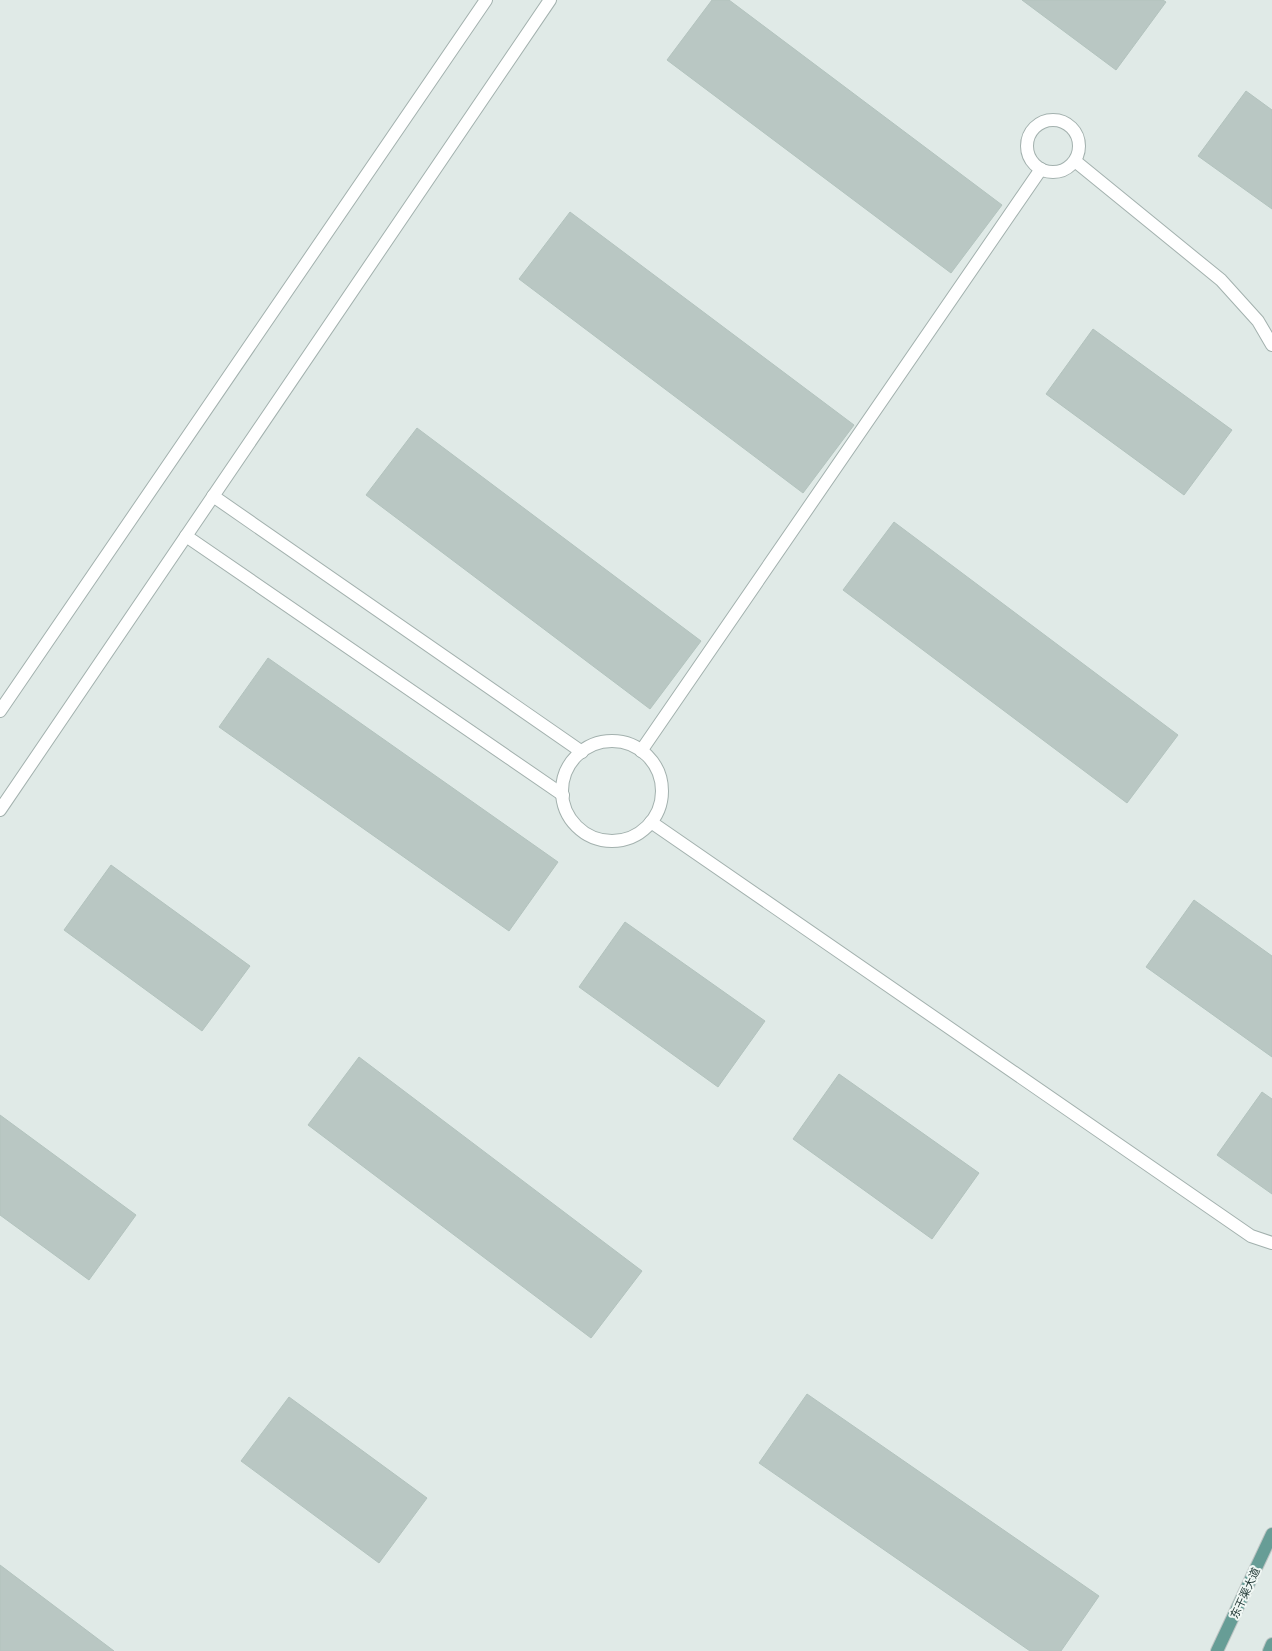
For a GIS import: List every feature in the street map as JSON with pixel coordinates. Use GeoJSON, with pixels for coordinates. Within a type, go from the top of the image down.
{"type":"FeatureCollection","features":[{"type":"Feature","properties":{"kind":"main road","name":"东干渠大道"},"geometry":{"type":"LineString","coordinates":[[1217,1651],[1272,1534]]}},
{"type":"Feature","properties":{"kind":"main road"},"geometry":{"type":"LineString","coordinates":[[1269,1651],[1272,1644]]}},
{"type":"Feature","properties":{"kind":"street"},"geometry":{"type":"LineString","coordinates":[[0,711],[486,0]]}},
{"type":"Feature","properties":{"kind":"street"},"geometry":{"type":"LineString","coordinates":[[0,810],[550,0]]}},
{"type":"Feature","properties":{"kind":"street"},"geometry":{"type":"LineString","coordinates":[[1054,119],[1063,121],[1076,132],[1079,140],[1080,148],[1075,160],[1066,169],[1058,172],[1049,172],[1041,169],[1034,164],[1029,157],[1027,140],[1031,131],[1037,124],[1045,120],[1054,119]]}},
{"type":"Feature","properties":{"kind":"street"},"geometry":{"type":"LineString","coordinates":[[1075,160],[1221,280],[1258,321],[1272,346]]}},
{"type":"Feature","properties":{"kind":"street"},"geometry":{"type":"LineString","coordinates":[[641,751],[1041,169]]}},
{"type":"Feature","properties":{"kind":"street"},"geometry":{"type":"LineString","coordinates":[[213,496],[582,752]]}},
{"type":"Feature","properties":{"kind":"street"},"geometry":{"type":"LineString","coordinates":[[186,536],[563,795]]}},
{"type":"Feature","properties":{"kind":"street"},"geometry":{"type":"LineString","coordinates":[[603,742],[619,742],[635,746],[648,756],[657,769],[662,784],[662,801],[656,817],[645,830],[630,839],[613,842],[596,839],[581,831],[570,818],[563,802],[562,785],[566,770],[582,752],[588,747],[603,742]]}},
{"type":"Feature","properties":{"kind":"street"},"geometry":{"type":"LineString","coordinates":[[651,822],[1251,1236],[1272,1243]]}},
{"type":"Feature","properties":{"kind":"building"},"geometry":{"type":"Polygon","coordinates":[[[712,0],[729,0],[1002,205],[951,273],[667,60],[712,0]]]}},
{"type":"Feature","properties":{"kind":"building"},"geometry":{"type":"Polygon","coordinates":[[[1022,0],[1163,0],[1166,2],[1116,70],[1022,0]]]}},
{"type":"Feature","properties":{"kind":"building"},"geometry":{"type":"Polygon","coordinates":[[[1246,91],[1272,110],[1272,209],[1198,156],[1246,91]]]}},
{"type":"Feature","properties":{"kind":"building"},"geometry":{"type":"Polygon","coordinates":[[[570,212],[854,425],[803,493],[519,279],[570,212]]]}},
{"type":"Feature","properties":{"kind":"building"},"geometry":{"type":"Polygon","coordinates":[[[1093,329],[1232,430],[1184,495],[1046,394],[1093,329]]]}},
{"type":"Feature","properties":{"kind":"building"},"geometry":{"type":"Polygon","coordinates":[[[417,428],[701,641],[650,709],[366,495],[417,428]]]}},
{"type":"Feature","properties":{"kind":"building"},"geometry":{"type":"Polygon","coordinates":[[[894,522],[1178,735],[1127,803],[843,590],[894,522]]]}},
{"type":"Feature","properties":{"kind":"building"},"geometry":{"type":"Polygon","coordinates":[[[268,658],[558,862],[509,931],[219,727],[268,658]]]}},
{"type":"Feature","properties":{"kind":"building"},"geometry":{"type":"Polygon","coordinates":[[[111,865],[250,966],[202,1031],[64,930],[111,865]]]}},
{"type":"Feature","properties":{"kind":"building"},"geometry":{"type":"Polygon","coordinates":[[[1194,900],[1272,956],[1272,1057],[1146,967],[1194,900]]]}},
{"type":"Feature","properties":{"kind":"building"},"geometry":{"type":"Polygon","coordinates":[[[625,922],[765,1021],[718,1087],[579,987],[625,922]]]}},
{"type":"Feature","properties":{"kind":"building"},"geometry":{"type":"Polygon","coordinates":[[[359,1057],[642,1271],[591,1338],[308,1125],[359,1057]]]}},
{"type":"Feature","properties":{"kind":"building"},"geometry":{"type":"Polygon","coordinates":[[[839,1074],[979,1173],[932,1239],[793,1139],[839,1074]]]}},
{"type":"Feature","properties":{"kind":"building"},"geometry":{"type":"Polygon","coordinates":[[[1262,1092],[1272,1099],[1272,1194],[1217,1155],[1262,1092]]]}},
{"type":"Feature","properties":{"kind":"building"},"geometry":{"type":"Polygon","coordinates":[[[0,1115],[136,1215],[89,1280],[0,1215],[0,1115]]]}},
{"type":"Feature","properties":{"kind":"building"},"geometry":{"type":"Polygon","coordinates":[[[807,1394],[1099,1596],[1061,1651],[1030,1651],[759,1463],[807,1394]]]}},
{"type":"Feature","properties":{"kind":"building"},"geometry":{"type":"Polygon","coordinates":[[[289,1397],[427,1498],[379,1563],[241,1461],[289,1397]]]}},
{"type":"Feature","properties":{"kind":"building"},"geometry":{"type":"Polygon","coordinates":[[[0,1565],[114,1651],[0,1651],[0,1565]]]}}]}
